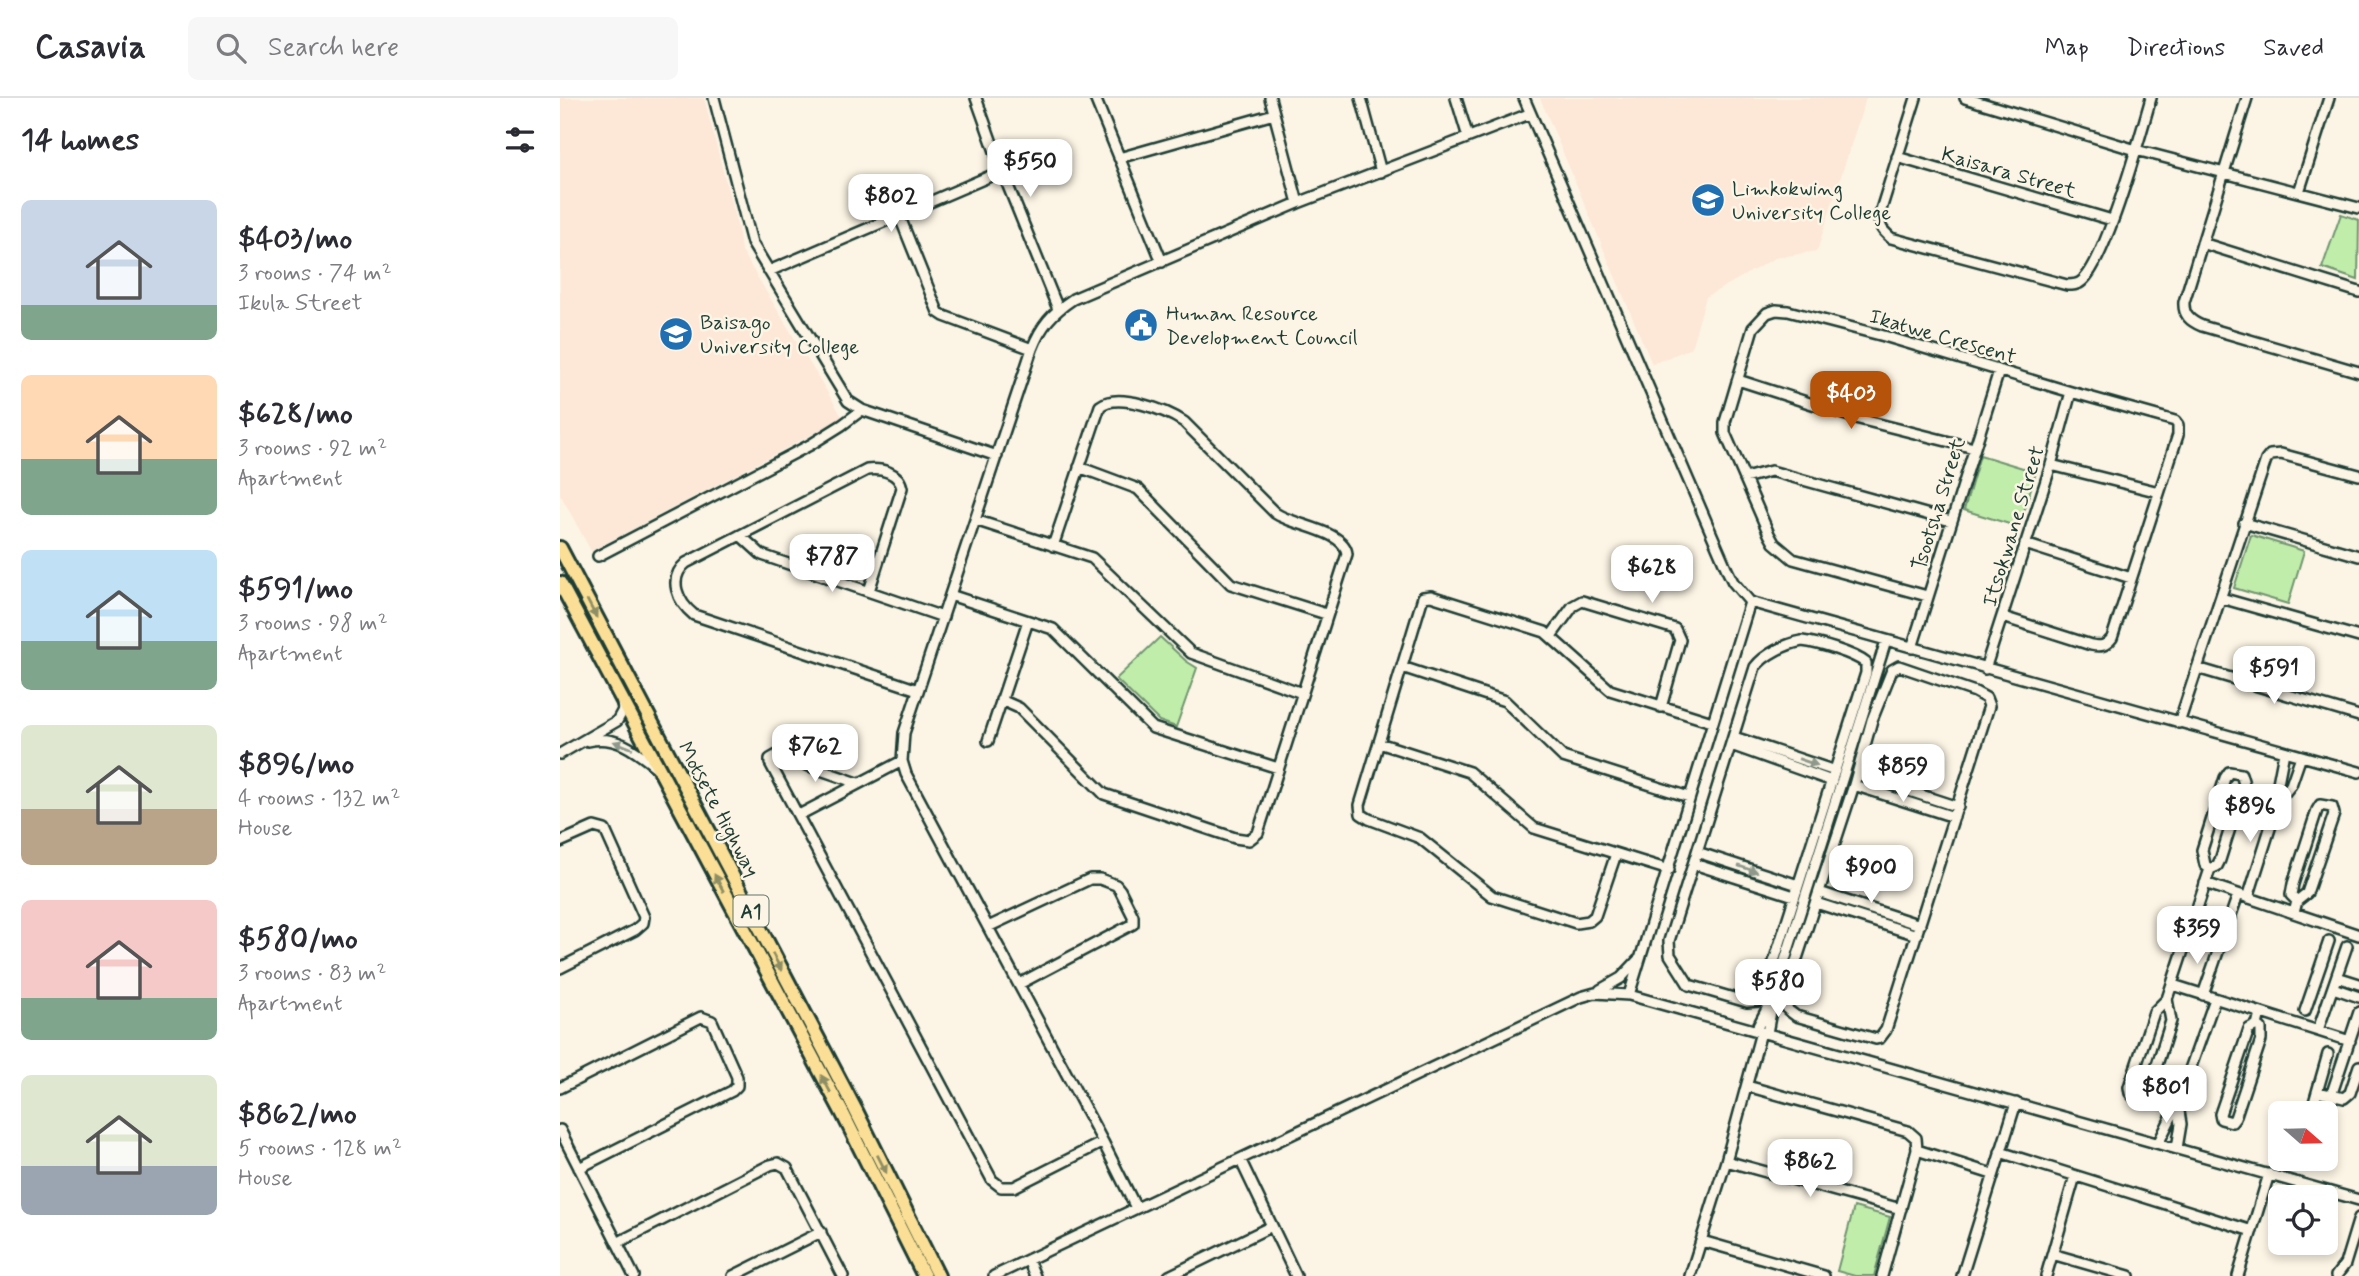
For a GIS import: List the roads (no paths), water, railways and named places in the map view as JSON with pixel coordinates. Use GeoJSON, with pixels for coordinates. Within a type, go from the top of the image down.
{"type":"FeatureCollection","features":[{"type":"Feature","properties":{"kind":"highway","name":"Motsete Highway"},"geometry":{"type":"LineString","coordinates":[[560,548],[855,1109],[935,1270]]}},
{"type":"Feature","properties":{"kind":"highway","name":"Motsete Highway"},"geometry":{"type":"LineString","coordinates":[[560,583],[843,1114],[924,1276]]}},
{"type":"Feature","properties":{"kind":"street"},"geometry":{"type":"LineString","coordinates":[[714,98],[752,243],[848,401],[862,410],[997,456]]}},
{"type":"Feature","properties":{"kind":"street"},"geometry":{"type":"LineString","coordinates":[[976,98],[1002,171],[1058,309]]}},
{"type":"Feature","properties":{"kind":"street"},"geometry":{"type":"LineString","coordinates":[[1095,98],[1162,262]]}},
{"type":"Feature","properties":{"kind":"street"},"geometry":{"type":"LineString","coordinates":[[1270,98],[1298,203]]}},
{"type":"Feature","properties":{"kind":"street"},"geometry":{"type":"LineString","coordinates":[[1361,98],[1381,172]]}},
{"type":"Feature","properties":{"kind":"street"},"geometry":{"type":"LineString","coordinates":[[1456,98],[1468,137]]}},
{"type":"Feature","properties":{"kind":"street"},"geometry":{"type":"LineString","coordinates":[[1524,98],[1728,572],[1750,602],[2359,772]]}},
{"type":"Feature","properties":{"kind":"street"},"geometry":{"type":"LineString","coordinates":[[1916,98],[1879,216],[1880,228],[1891,238],[2067,285],[2076,285],[2088,275],[2099,254],[2136,150],[2151,98]]}},
{"type":"Feature","properties":{"kind":"street"},"geometry":{"type":"LineString","coordinates":[[1965,98],[2136,150],[2359,208]]}},
{"type":"Feature","properties":{"kind":"street"},"geometry":{"type":"LineString","coordinates":[[2247,98],[2184,302],[2185,311],[2191,321],[2359,372]]}},
{"type":"Feature","properties":{"kind":"street"},"geometry":{"type":"LineString","coordinates":[[2300,192],[2329,98]]}},
{"type":"Feature","properties":{"kind":"street"},"geometry":{"type":"LineString","coordinates":[[1119,158],[1274,114]]}},
{"type":"Feature","properties":{"kind":"street"},"geometry":{"type":"LineString","coordinates":[[1136,1208],[906,774],[902,761],[904,733],[1032,349],[1047,320],[1073,299],[1298,203],[1529,114]]}},
{"type":"Feature","properties":{"kind":"street","name":"Kaisara Street"},"geometry":{"type":"LineString","coordinates":[[1897,157],[2112,220]]}},
{"type":"Feature","properties":{"kind":"street"},"geometry":{"type":"LineString","coordinates":[[769,271],[1002,171]]}},
{"type":"Feature","properties":{"kind":"street"},"geometry":{"type":"LineString","coordinates":[[899,215],[938,312],[1032,349]]}},
{"type":"Feature","properties":{"kind":"street"},"geometry":{"type":"LineString","coordinates":[[2202,243],[2359,292]]}},
{"type":"Feature","properties":{"kind":"street","name":"Ikatwe Crescent"},"geometry":{"type":"LineString","coordinates":[[1927,596],[1793,559],[1774,543],[1724,428],[1752,328],[1767,313],[1776,310],[1788,311],[1884,336],[2175,421],[2178,435],[2112,638],[2104,645],[2091,645],[2003,617]]}},
{"type":"Feature","properties":{"kind":"street","name":"Tsootsha Street"},"geometry":{"type":"LineString","coordinates":[[1912,648],[1999,371]]}},
{"type":"Feature","properties":{"kind":"street"},"geometry":{"type":"LineString","coordinates":[[1738,380],[1859,419],[1974,448]]}},
{"type":"Feature","properties":{"kind":"street","name":"Itsokwane Street"},"geometry":{"type":"LineString","coordinates":[[1985,669],[2051,464],[2071,392]]}},
{"type":"Feature","properties":{"kind":"street"},"geometry":{"type":"LineString","coordinates":[[1001,700],[1019,708],[1104,794],[1234,838],[1249,840],[1258,833],[1347,554],[1344,544],[1335,537],[1280,516],[1177,417],[1122,399],[1107,400],[1100,406],[1053,546]]}},
{"type":"Feature","properties":{"kind":"street"},"geometry":{"type":"LineString","coordinates":[[598,556],[810,445],[862,410]]}},
{"type":"Feature","properties":{"kind":"street"},"geometry":{"type":"LineString","coordinates":[[2179,723],[2262,465],[2270,455],[2281,454],[2359,475]]}},
{"type":"Feature","properties":{"kind":"street"},"geometry":{"type":"LineString","coordinates":[[2051,464],[2159,492]]}},
{"type":"Feature","properties":{"kind":"street"},"geometry":{"type":"LineString","coordinates":[[1079,467],[1138,489],[1231,584],[1326,614]]}},
{"type":"Feature","properties":{"kind":"street"},"geometry":{"type":"LineString","coordinates":[[869,591],[902,488],[900,481],[886,471],[876,468],[867,470],[680,568],[675,587],[687,610],[694,615],[918,690]]}},
{"type":"Feature","properties":{"kind":"street"},"geometry":{"type":"LineString","coordinates":[[1745,478],[1772,471],[1951,522]]}},
{"type":"Feature","properties":{"kind":"street"},"geometry":{"type":"LineString","coordinates":[[975,520],[1092,558],[1193,655],[1302,693]]}},
{"type":"Feature","properties":{"kind":"street"},"geometry":{"type":"LineString","coordinates":[[2244,523],[2359,556]]}},
{"type":"Feature","properties":{"kind":"street"},"geometry":{"type":"LineString","coordinates":[[740,535],[762,555],[943,617]]}},
{"type":"Feature","properties":{"kind":"street"},"geometry":{"type":"LineString","coordinates":[[2025,544],[2131,578]]}},
{"type":"Feature","properties":{"kind":"street"},"geometry":{"type":"LineString","coordinates":[[950,595],[1057,632],[1153,728],[1278,768]]}},
{"type":"Feature","properties":{"kind":"street"},"geometry":{"type":"LineString","coordinates":[[1616,854],[1595,916],[1582,924],[1492,896],[1420,838],[1361,814],[1360,805],[1425,595],[1539,629],[1551,636],[1604,687],[1712,723]]}},
{"type":"Feature","properties":{"kind":"street"},"geometry":{"type":"LineString","coordinates":[[2221,598],[2359,637]]}},
{"type":"Feature","properties":{"kind":"street"},"geometry":{"type":"LineString","coordinates":[[1551,636],[1573,606],[1582,601],[1675,629],[1680,640],[1661,707]]}},
{"type":"Feature","properties":{"kind":"street"},"geometry":{"type":"LineString","coordinates":[[1629,995],[1750,602]]}},
{"type":"Feature","properties":{"kind":"street"},"geometry":{"type":"LineString","coordinates":[[988,741],[1028,621]]}},
{"type":"Feature","properties":{"kind":"street"},"geometry":{"type":"LineString","coordinates":[[1802,641],[1847,654],[1866,663],[1858,715],[1782,952],[1763,993],[1758,1001],[1752,1002],[1693,987],[1685,981],[1670,955],[1668,946],[1732,741],[1758,664],[1787,646],[1802,641]]}},
{"type":"Feature","properties":{"kind":"street"},"geometry":{"type":"LineString","coordinates":[[1690,1276],[1774,995],[1794,896],[1820,834],[1835,771],[1886,641]]}},
{"type":"Feature","properties":{"kind":"street"},"geometry":{"type":"LineString","coordinates":[[1899,666],[1986,698],[1989,706],[1886,1030],[1881,1038],[1876,1039],[1802,1018],[1788,1010],[1784,998],[1854,785],[1872,720],[1889,675],[1899,666]]}},
{"type":"Feature","properties":{"kind":"street"},"geometry":{"type":"LineString","coordinates":[[1402,667],[1505,701],[1563,757],[1689,797]]}},
{"type":"Feature","properties":{"kind":"street"},"geometry":{"type":"LineString","coordinates":[[2197,668],[2359,716]]}},
{"type":"Feature","properties":{"kind":"street"},"geometry":{"type":"LineString","coordinates":[[560,754],[617,721],[623,710],[622,700]]}},
{"type":"Feature","properties":{"kind":"street"},"geometry":{"type":"LineString","coordinates":[[1858,715],[1872,720]]}},
{"type":"Feature","properties":{"kind":"street"},"geometry":{"type":"LineString","coordinates":[[583,742],[597,739],[619,742],[631,747],[657,768]]}},
{"type":"Feature","properties":{"kind":"street"},"geometry":{"type":"LineString","coordinates":[[1732,741],[1835,771]]}},
{"type":"Feature","properties":{"kind":"street"},"geometry":{"type":"LineString","coordinates":[[1732,741],[1832,781]]}},
{"type":"Feature","properties":{"kind":"street"},"geometry":{"type":"LineString","coordinates":[[1379,743],[1469,772],[1534,828],[1669,870]]}},
{"type":"Feature","properties":{"kind":"street"},"geometry":{"type":"LineString","coordinates":[[2248,898],[2279,800],[2278,783],[2284,752]]}},
{"type":"Feature","properties":{"kind":"street"},"geometry":{"type":"LineString","coordinates":[[858,783],[777,755],[772,756],[770,763],[996,1185],[1014,1187],[1103,1142]]}},
{"type":"Feature","properties":{"kind":"street"},"geometry":{"type":"LineString","coordinates":[[2279,800],[2291,785],[2301,756]]}},
{"type":"Feature","properties":{"kind":"street"},"geometry":{"type":"LineString","coordinates":[[799,816],[902,761]]}},
{"type":"Feature","properties":{"kind":"street"},"geometry":{"type":"LineString","coordinates":[[2230,772],[2235,772],[2241,774],[2244,784],[2220,860],[2217,866],[2210,869],[2205,865],[2202,850],[2225,778],[2230,772]]}},
{"type":"Feature","properties":{"kind":"street"},"geometry":{"type":"LineString","coordinates":[[1857,774],[1958,807]]}},
{"type":"Feature","properties":{"kind":"street"},"geometry":{"type":"LineString","coordinates":[[1854,785],[1954,817]]}},
{"type":"Feature","properties":{"kind":"street"},"geometry":{"type":"LineString","coordinates":[[2294,913],[2297,901],[2307,893],[2334,814],[2332,807],[2325,804],[2320,805],[2317,810],[2291,895],[2297,901]]}},
{"type":"Feature","properties":{"kind":"street"},"geometry":{"type":"LineString","coordinates":[[560,842],[588,828],[605,830],[644,917],[635,930],[560,968]]}},
{"type":"Feature","properties":{"kind":"street"},"geometry":{"type":"LineString","coordinates":[[1820,834],[1836,839]]}},
{"type":"Feature","properties":{"kind":"street"},"geometry":{"type":"LineString","coordinates":[[2305,849],[2320,854]]}},
{"type":"Feature","properties":{"kind":"street"},"geometry":{"type":"LineString","coordinates":[[1697,852],[1798,885]]}},
{"type":"Feature","properties":{"kind":"street"},"geometry":{"type":"LineString","coordinates":[[1694,864],[1794,896]]}},
{"type":"Feature","properties":{"kind":"street"},"geometry":{"type":"LineString","coordinates":[[2167,999],[2171,1021],[2147,1096],[2139,1099],[2130,1093],[2129,1087],[2154,1012],[2167,999],[2173,985],[2210,869]]}},
{"type":"Feature","properties":{"kind":"street"},"geometry":{"type":"LineString","coordinates":[[988,928],[1090,879],[1108,881],[1120,890],[1134,919],[1133,924],[1018,984]]}},
{"type":"Feature","properties":{"kind":"street"},"geometry":{"type":"LineString","coordinates":[[2206,883],[2359,935]]}},
{"type":"Feature","properties":{"kind":"street"},"geometry":{"type":"LineString","coordinates":[[1819,892],[1920,925]]}},
{"type":"Feature","properties":{"kind":"street"},"geometry":{"type":"LineString","coordinates":[[2203,995],[2238,895]]}},
{"type":"Feature","properties":{"kind":"street"},"geometry":{"type":"LineString","coordinates":[[1816,903],[1917,935]]}},
{"type":"Feature","properties":{"kind":"street"},"geometry":{"type":"LineString","coordinates":[[2189,935],[2220,946]]}},
{"type":"Feature","properties":{"kind":"street"},"geometry":{"type":"LineString","coordinates":[[2305,1011],[2329,941]]}},
{"type":"Feature","properties":{"kind":"street"},"geometry":{"type":"LineString","coordinates":[[2318,1030],[2347,946]]}},
{"type":"Feature","properties":{"kind":"street"},"geometry":{"type":"LineString","coordinates":[[1782,952],[1798,957]]}},
{"type":"Feature","properties":{"kind":"street"},"geometry":{"type":"LineString","coordinates":[[2325,952],[2343,958]]}},
{"type":"Feature","properties":{"kind":"street"},"geometry":{"type":"LineString","coordinates":[[995,1276],[1581,997],[1595,993],[1621,978],[1641,957]]}},
{"type":"Feature","properties":{"kind":"street"},"geometry":{"type":"LineString","coordinates":[[2321,966],[2359,984]]}},
{"type":"Feature","properties":{"kind":"street"},"geometry":{"type":"LineString","coordinates":[[2173,985],[2350,1041]]}},
{"type":"Feature","properties":{"kind":"street"},"geometry":{"type":"LineString","coordinates":[[2314,987],[2359,997]]}},
{"type":"Feature","properties":{"kind":"street"},"geometry":{"type":"LineString","coordinates":[[1595,993],[1629,995],[2359,1200]]}},
{"type":"Feature","properties":{"kind":"street"},"geometry":{"type":"LineString","coordinates":[[2310,998],[2327,1004]]}},
{"type":"Feature","properties":{"kind":"street"},"geometry":{"type":"LineString","coordinates":[[2159,1142],[2178,1103],[2215,999]]}},
{"type":"Feature","properties":{"kind":"street"},"geometry":{"type":"LineString","coordinates":[[2257,1025],[2263,1032],[2235,1118],[2232,1122],[2227,1122],[2221,1119],[2220,1114],[2249,1029],[2257,1025],[2260,1013]]}},
{"type":"Feature","properties":{"kind":"street"},"geometry":{"type":"LineString","coordinates":[[2331,1096],[2359,1013]]}},
{"type":"Feature","properties":{"kind":"street"},"geometry":{"type":"LineString","coordinates":[[560,1088],[701,1017],[712,1021],[737,1077],[737,1086],[732,1091],[579,1168]]}},
{"type":"Feature","properties":{"kind":"street"},"geometry":{"type":"LineString","coordinates":[[2314,1101],[2328,1054]]}},
{"type":"Feature","properties":{"kind":"street"},"geometry":{"type":"LineString","coordinates":[[2317,1092],[2347,1097],[2359,1066]]}},
{"type":"Feature","properties":{"kind":"street"},"geometry":{"type":"LineString","coordinates":[[2234,1074],[2248,1078]]}},
{"type":"Feature","properties":{"kind":"street"},"geometry":{"type":"LineString","coordinates":[[1747,1086],[1908,1131],[1916,1138],[1917,1150],[1882,1276]]}},
{"type":"Feature","properties":{"kind":"street"},"geometry":{"type":"LineString","coordinates":[[1962,1276],[2016,1103]]}},
{"type":"Feature","properties":{"kind":"street"},"geometry":{"type":"LineString","coordinates":[[2177,1148],[2181,1124],[2178,1103]]}},
{"type":"Feature","properties":{"kind":"street"},"geometry":{"type":"LineString","coordinates":[[560,1130],[634,1276]]}},
{"type":"Feature","properties":{"kind":"street"},"geometry":{"type":"LineString","coordinates":[[1917,1150],[1992,1174]]}},
{"type":"Feature","properties":{"kind":"street"},"geometry":{"type":"LineString","coordinates":[[2000,1153],[2252,1231]]}},
{"type":"Feature","properties":{"kind":"street"},"geometry":{"type":"LineString","coordinates":[[1240,1159],[1296,1276]]}},
{"type":"Feature","properties":{"kind":"street"},"geometry":{"type":"LineString","coordinates":[[1726,1161],[1901,1209]]}},
{"type":"Feature","properties":{"kind":"street"},"geometry":{"type":"LineString","coordinates":[[617,1243],[774,1163],[787,1168],[842,1276]]}},
{"type":"Feature","properties":{"kind":"street"},"geometry":{"type":"LineString","coordinates":[[2238,1276],[2269,1174]]}},
{"type":"Feature","properties":{"kind":"street"},"geometry":{"type":"LineString","coordinates":[[2046,1276],[2074,1176]]}},
{"type":"Feature","properties":{"kind":"street"},"geometry":{"type":"LineString","coordinates":[[2336,1276],[2345,1264],[2359,1218]]}},
{"type":"Feature","properties":{"kind":"street"},"geometry":{"type":"LineString","coordinates":[[1169,1276],[1272,1226]]}},
{"type":"Feature","properties":{"kind":"street"},"geometry":{"type":"LineString","coordinates":[[733,1276],[821,1232]]}},
{"type":"Feature","properties":{"kind":"street"},"geometry":{"type":"LineString","coordinates":[[1702,1241],[1824,1276]]}},
{"type":"Feature","properties":{"kind":"street"},"geometry":{"type":"LineString","coordinates":[[2052,1254],[2129,1276]]}},
{"type":"Feature","properties":{"kind":"street"},"geometry":{"type":"LineString","coordinates":[[1028,1260],[1035,1276]]}},
{"type":"Feature","properties":{"kind":"street"},"geometry":{"type":"LineString","coordinates":[[935,1270],[945,1276]]}},
{"type":"Feature","properties":{"kind":"place","name":"Limkokwing University College"},"geometry":{"type":"Point","coordinates":[1708,200]}},
{"type":"Feature","properties":{"kind":"place","name":"Human Resource Development Council"},"geometry":{"type":"Point","coordinates":[1141,325]}},
{"type":"Feature","properties":{"kind":"place","name":"Baisago University College"},"geometry":{"type":"Point","coordinates":[676,334]}}]}
